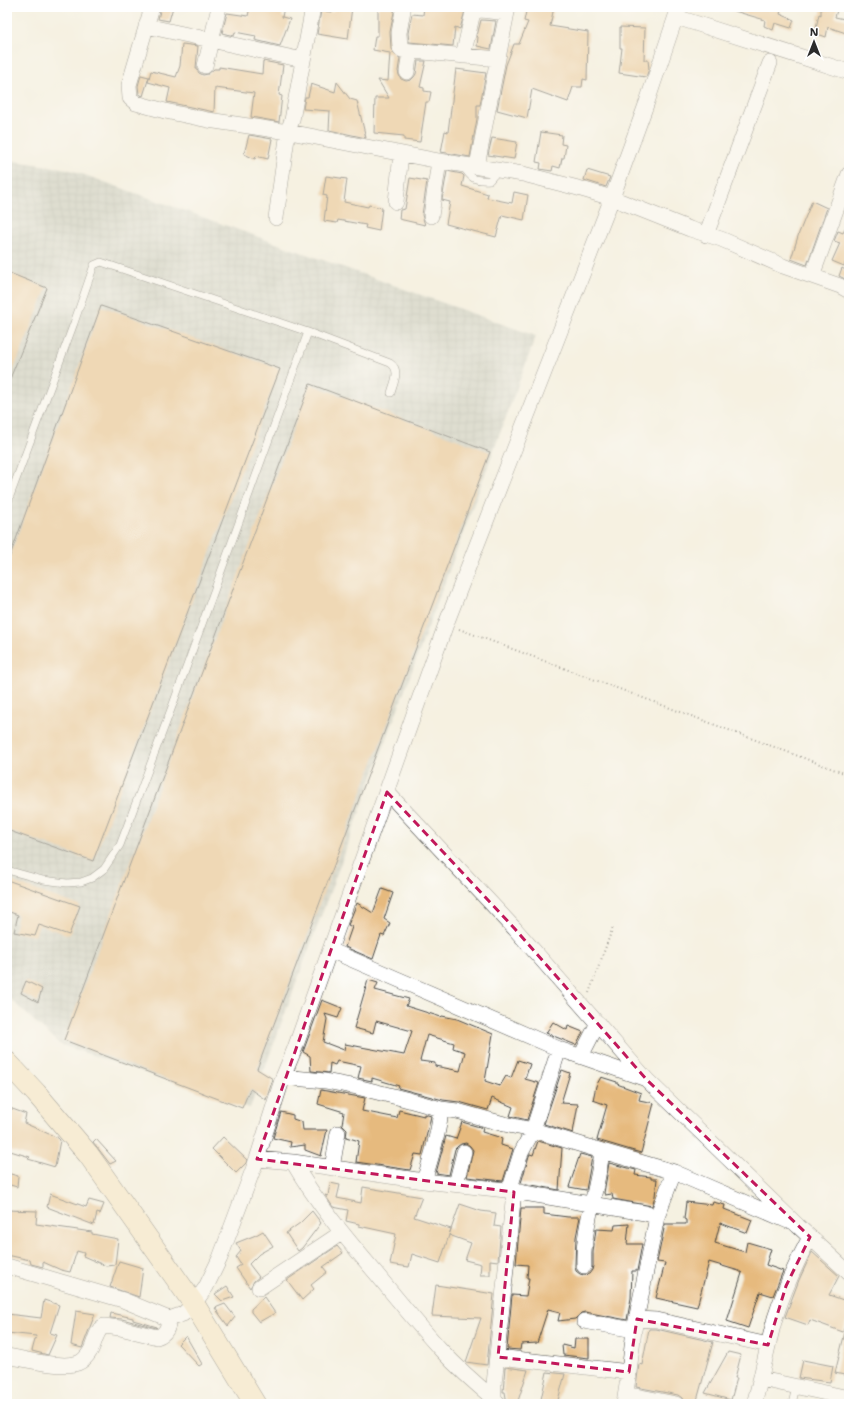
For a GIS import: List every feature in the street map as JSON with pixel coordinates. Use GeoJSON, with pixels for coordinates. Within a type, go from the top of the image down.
{"type":"FeatureCollection","features":[{"type":"Feature","properties":{"kind":"main road"},"geometry":{"type":"LineString","coordinates":[[7,1062],[36,1093],[88,1154],[157,1253],[199,1297],[255,1404]]}},
{"type":"Feature","properties":{"kind":"street"},"geometry":{"type":"LineString","coordinates":[[152,7],[129,86],[130,98],[136,103],[154,109],[208,120],[288,131],[401,154],[548,180],[612,198],[743,248],[783,266],[840,286],[849,291]]}},
{"type":"Feature","properties":{"kind":"street"},"geometry":{"type":"LineString","coordinates":[[205,66],[219,7]]}},
{"type":"Feature","properties":{"kind":"street"},"geometry":{"type":"LineString","coordinates":[[276,218],[288,131],[292,120],[313,7]]}},
{"type":"Feature","properties":{"kind":"street"},"geometry":{"type":"LineString","coordinates":[[402,10],[400,33],[400,48],[402,50],[498,59]]}},
{"type":"Feature","properties":{"kind":"street"},"geometry":{"type":"LineString","coordinates":[[463,56],[473,12],[481,10],[508,10],[498,59],[470,166]]}},
{"type":"Feature","properties":{"kind":"street"},"geometry":{"type":"LineString","coordinates":[[7,1266],[123,1300],[169,1319],[183,1314],[199,1297],[220,1258],[256,1159],[283,1077],[387,792],[446,624],[612,198],[647,102],[678,10],[849,72]]}},
{"type":"Feature","properties":{"kind":"street"},"geometry":{"type":"LineString","coordinates":[[146,26],[303,60]]}},
{"type":"Feature","properties":{"kind":"street"},"geometry":{"type":"LineString","coordinates":[[407,72],[410,51]]}},
{"type":"Feature","properties":{"kind":"street"},"geometry":{"type":"LineString","coordinates":[[706,235],[770,63]]}},
{"type":"Feature","properties":{"kind":"street"},"geometry":{"type":"LineString","coordinates":[[396,202],[401,154]]}},
{"type":"Feature","properties":{"kind":"street"},"geometry":{"type":"LineString","coordinates":[[430,216],[439,161]]}},
{"type":"Feature","properties":{"kind":"street"},"geometry":{"type":"LineString","coordinates":[[812,276],[849,174]]}},
{"type":"Feature","properties":{"kind":"street"},"geometry":{"type":"LineString","coordinates":[[387,792],[515,929],[647,1080],[798,1226],[849,1273]]}},
{"type":"Feature","properties":{"kind":"street"},"geometry":{"type":"LineString","coordinates":[[330,950],[559,1049],[647,1080]]}},
{"type":"Feature","properties":{"kind":"street"},"geometry":{"type":"LineString","coordinates":[[581,1056],[598,1023]]}},
{"type":"Feature","properties":{"kind":"street"},"geometry":{"type":"LineString","coordinates":[[496,1401],[494,1384],[498,1357],[512,1191],[521,1153],[533,1130],[559,1049]]}},
{"type":"Feature","properties":{"kind":"street"},"geometry":{"type":"LineString","coordinates":[[283,1077],[325,1081],[357,1087],[440,1109],[457,1111],[504,1124],[533,1130],[674,1172],[798,1226]]}},
{"type":"Feature","properties":{"kind":"street"},"geometry":{"type":"LineString","coordinates":[[424,1181],[437,1134],[440,1120],[440,1109]]}},
{"type":"Feature","properties":{"kind":"street"},"geometry":{"type":"LineString","coordinates":[[332,1168],[338,1133]]}},
{"type":"Feature","properties":{"kind":"street"},"geometry":{"type":"LineString","coordinates":[[584,1266],[585,1245],[602,1151]]}},
{"type":"Feature","properties":{"kind":"street"},"geometry":{"type":"LineString","coordinates":[[456,1184],[464,1152]]}},
{"type":"Feature","properties":{"kind":"street"},"geometry":{"type":"LineString","coordinates":[[256,1159],[293,1162],[424,1181],[512,1191],[657,1216]]}},
{"type":"Feature","properties":{"kind":"street"},"geometry":{"type":"LineString","coordinates":[[293,1162],[304,1182],[342,1233],[443,1352],[468,1377],[496,1401]]}},
{"type":"Feature","properties":{"kind":"street"},"geometry":{"type":"LineString","coordinates":[[674,1172],[657,1216],[636,1324],[625,1399],[676,1404]]}},
{"type":"Feature","properties":{"kind":"street"},"geometry":{"type":"LineString","coordinates":[[259,1288],[342,1233]]}},
{"type":"Feature","properties":{"kind":"street"},"geometry":{"type":"LineString","coordinates":[[754,1404],[776,1316],[794,1266],[810,1237]]}},
{"type":"Feature","properties":{"kind":"street"},"geometry":{"type":"LineString","coordinates":[[7,1356],[51,1364],[77,1364],[87,1355],[99,1331],[104,1326],[120,1328],[157,1338],[164,1333],[168,1327],[169,1319]]}},
{"type":"Feature","properties":{"kind":"street"},"geometry":{"type":"LineString","coordinates":[[584,1321],[636,1324],[657,1320],[768,1345]]}},
{"type":"Feature","properties":{"kind":"street"},"geometry":{"type":"LineString","coordinates":[[498,1357],[629,1372]]}},
{"type":"Feature","properties":{"kind":"street"},"geometry":{"type":"LineString","coordinates":[[761,1379],[849,1398]]}},
{"type":"Feature","properties":{"kind":"lane"},"geometry":{"type":"LineString","coordinates":[[7,504],[74,324],[94,264],[101,262],[308,332],[392,365],[395,367],[397,373],[391,393]]}},
{"type":"Feature","properties":{"kind":"lane"},"geometry":{"type":"LineString","coordinates":[[7,870],[42,880],[67,883],[81,882],[92,878],[104,869],[120,845],[173,704],[308,332]]}},
{"type":"Feature","properties":{"kind":"lane"},"geometry":{"type":"LineString","coordinates":[[792,1404],[796,1387]]}},
{"type":"Feature","properties":{"kind":"path"},"geometry":{"type":"LineString","coordinates":[[446,624],[849,775]]}},
{"type":"Feature","properties":{"kind":"path"},"geometry":{"type":"LineString","coordinates":[[584,1008],[614,927]]}},
{"type":"Feature","properties":{"kind":"highlighted area"},"geometry":{"type":"Polygon","coordinates":[[[387,792],[515,929],[647,1080],[810,1237],[786,1286],[768,1345],[637,1319],[629,1372],[498,1357],[514,1192],[257,1159],[387,792]]]}},
{"type":"Feature","properties":{"kind":"shaded area"},"geometry":{"type":"Polygon","coordinates":[[[7,160],[68,169],[536,336],[250,1108],[59,1044],[7,996],[7,160]]]}},
{"type":"Feature","properties":{"kind":"building"},"geometry":{"type":"Polygon","coordinates":[[[161,7],[173,7],[169,21],[158,19],[161,7]]]}},
{"type":"Feature","properties":{"kind":"building"},"geometry":{"type":"Polygon","coordinates":[[[250,7],[284,7],[282,17],[290,19],[280,46],[255,40],[256,36],[235,32],[234,36],[222,33],[227,13],[248,16],[250,7]]]}},
{"type":"Feature","properties":{"kind":"building"},"geometry":{"type":"Polygon","coordinates":[[[334,7],[352,7],[348,39],[317,34],[321,11],[333,12],[334,7]]]}},
{"type":"Feature","properties":{"kind":"building"},"geometry":{"type":"Polygon","coordinates":[[[378,7],[395,7],[390,32],[391,49],[394,54],[400,58],[398,71],[401,79],[406,81],[411,80],[416,74],[418,61],[426,61],[420,87],[424,88],[424,91],[431,92],[429,102],[426,102],[420,142],[404,140],[404,136],[374,133],[375,98],[389,98],[378,80],[388,81],[390,53],[373,50],[375,36],[378,36],[378,7]]]}},
{"type":"Feature","properties":{"kind":"building"},"geometry":{"type":"Polygon","coordinates":[[[424,7],[447,7],[459,10],[459,7],[466,7],[460,29],[455,27],[453,46],[409,42],[408,33],[412,14],[423,15],[424,7]]]}},
{"type":"Feature","properties":{"kind":"building"},"geometry":{"type":"Polygon","coordinates":[[[527,7],[554,7],[550,26],[588,32],[587,80],[583,79],[582,87],[573,87],[568,102],[532,89],[527,118],[497,110],[506,65],[514,44],[519,44],[528,22],[524,21],[527,7]]]}},
{"type":"Feature","properties":{"kind":"building"},"geometry":{"type":"Polygon","coordinates":[[[732,7],[758,7],[768,10],[769,7],[782,7],[780,14],[794,20],[791,28],[775,23],[773,30],[764,26],[765,20],[731,10],[732,7]]]}},
{"type":"Feature","properties":{"kind":"building"},"geometry":{"type":"Polygon","coordinates":[[[821,7],[838,7],[835,17],[849,20],[849,34],[828,27],[826,37],[815,33],[819,14],[821,15],[821,7]]]}},
{"type":"Feature","properties":{"kind":"building"},"geometry":{"type":"Polygon","coordinates":[[[481,20],[496,21],[491,49],[477,46],[477,36],[481,20]]]}},
{"type":"Feature","properties":{"kind":"building"},"geometry":{"type":"Polygon","coordinates":[[[620,27],[645,28],[644,60],[648,60],[649,69],[646,77],[619,73],[622,48],[620,48],[620,27]]]}},
{"type":"Feature","properties":{"kind":"building"},"geometry":{"type":"Polygon","coordinates":[[[182,44],[198,46],[196,68],[199,73],[203,75],[208,74],[214,69],[219,69],[219,67],[262,74],[263,61],[283,65],[279,95],[282,96],[279,122],[251,117],[254,93],[215,88],[214,112],[167,102],[170,88],[148,82],[151,71],[176,77],[180,66],[182,44]]]}},
{"type":"Feature","properties":{"kind":"building"},"geometry":{"type":"Polygon","coordinates":[[[456,69],[486,73],[480,105],[477,105],[477,119],[470,157],[441,152],[445,131],[448,132],[456,69]]]}},
{"type":"Feature","properties":{"kind":"building"},"geometry":{"type":"Polygon","coordinates":[[[141,75],[149,77],[143,96],[139,94],[138,86],[141,75]]]}},
{"type":"Feature","properties":{"kind":"building"},"geometry":{"type":"Polygon","coordinates":[[[337,82],[350,99],[357,101],[366,138],[329,130],[330,111],[303,109],[305,97],[308,97],[311,84],[335,92],[337,82]]]}},
{"type":"Feature","properties":{"kind":"building"},"geometry":{"type":"Polygon","coordinates":[[[541,132],[562,135],[561,144],[566,145],[564,158],[562,158],[560,168],[553,166],[552,171],[540,169],[541,163],[536,162],[541,132]]]}},
{"type":"Feature","properties":{"kind":"building"},"geometry":{"type":"Polygon","coordinates":[[[249,135],[272,139],[268,159],[256,156],[255,159],[244,154],[249,135]]]}},
{"type":"Feature","properties":{"kind":"building"},"geometry":{"type":"Polygon","coordinates":[[[492,138],[517,142],[514,159],[488,155],[492,138]]]}},
{"type":"Feature","properties":{"kind":"building"},"geometry":{"type":"Polygon","coordinates":[[[587,170],[610,177],[606,187],[584,180],[587,170]]]}},
{"type":"Feature","properties":{"kind":"building"},"geometry":{"type":"Polygon","coordinates":[[[447,171],[462,174],[464,176],[462,186],[488,194],[487,198],[512,203],[514,192],[528,195],[524,220],[502,215],[496,237],[446,224],[450,202],[442,200],[447,171]]]}},
{"type":"Feature","properties":{"kind":"building"},"geometry":{"type":"Polygon","coordinates":[[[326,176],[347,179],[344,202],[382,208],[379,231],[365,228],[366,225],[338,220],[337,223],[324,221],[327,196],[323,195],[326,176]]]}},
{"type":"Feature","properties":{"kind":"building"},"geometry":{"type":"Polygon","coordinates":[[[410,178],[427,181],[422,215],[425,225],[399,219],[400,210],[405,209],[410,178]]]}},
{"type":"Feature","properties":{"kind":"building"},"geometry":{"type":"Polygon","coordinates":[[[812,201],[827,208],[807,265],[791,259],[799,233],[812,201]]]}},
{"type":"Feature","properties":{"kind":"building"},"geometry":{"type":"Polygon","coordinates":[[[849,221],[849,254],[844,266],[832,261],[840,243],[834,241],[838,231],[843,233],[849,221]]]}},
{"type":"Feature","properties":{"kind":"building"},"geometry":{"type":"Polygon","coordinates":[[[842,268],[849,272],[849,281],[839,276],[842,268]]]}},
{"type":"Feature","properties":{"kind":"building"},"geometry":{"type":"Polygon","coordinates":[[[7,272],[47,288],[7,386],[7,272]]]}},
{"type":"Feature","properties":{"kind":"building"},"geometry":{"type":"Polygon","coordinates":[[[101,306],[280,369],[93,861],[7,830],[7,564],[101,306]]]}},
{"type":"Feature","properties":{"kind":"building"},"geometry":{"type":"Polygon","coordinates":[[[310,384],[490,452],[257,1069],[273,1079],[266,1100],[250,1089],[242,1108],[64,1040],[310,384]]]}},
{"type":"Feature","properties":{"kind":"building"},"geometry":{"type":"Polygon","coordinates":[[[7,880],[80,906],[69,935],[39,925],[35,936],[14,932],[18,915],[7,911],[7,880]]]}},
{"type":"Feature","properties":{"kind":"building"},"geometry":{"type":"Polygon","coordinates":[[[382,889],[393,893],[384,919],[390,923],[384,936],[381,935],[373,959],[345,947],[352,927],[348,925],[357,903],[373,913],[382,889]]]}},
{"type":"Feature","properties":{"kind":"building"},"geometry":{"type":"Polygon","coordinates":[[[368,980],[378,983],[375,990],[409,999],[406,1006],[441,1017],[457,1019],[493,1034],[485,1081],[500,1086],[506,1076],[511,1078],[518,1060],[530,1064],[525,1079],[539,1083],[527,1120],[510,1116],[513,1107],[492,1098],[488,1110],[398,1088],[399,1086],[372,1078],[372,1081],[358,1078],[361,1066],[337,1061],[335,1065],[330,1063],[329,1073],[311,1071],[310,1056],[303,1052],[322,1000],[342,1008],[338,1018],[325,1014],[327,1019],[323,1042],[344,1050],[345,1044],[404,1055],[412,1031],[376,1021],[373,1033],[354,1028],[368,980]],[[427,1035],[420,1061],[435,1063],[435,1066],[460,1071],[465,1052],[453,1048],[454,1043],[427,1035]]]}},
{"type":"Feature","properties":{"kind":"building"},"geometry":{"type":"Polygon","coordinates":[[[26,981],[42,989],[38,1002],[21,993],[26,981]]]}},
{"type":"Feature","properties":{"kind":"building"},"geometry":{"type":"Polygon","coordinates":[[[553,1022],[567,1030],[568,1026],[583,1032],[576,1045],[546,1033],[553,1022]]]}},
{"type":"Feature","properties":{"kind":"building"},"geometry":{"type":"Polygon","coordinates":[[[562,1070],[570,1073],[561,1103],[578,1104],[573,1133],[544,1124],[562,1070]]]}},
{"type":"Feature","properties":{"kind":"building"},"geometry":{"type":"Polygon","coordinates":[[[601,1077],[617,1082],[617,1084],[641,1093],[639,1100],[654,1103],[641,1153],[597,1140],[607,1105],[593,1100],[596,1086],[601,1077]]]}},
{"type":"Feature","properties":{"kind":"building"},"geometry":{"type":"Polygon","coordinates":[[[321,1090],[365,1098],[362,1111],[397,1118],[399,1110],[424,1116],[424,1114],[431,1116],[422,1155],[415,1154],[410,1170],[356,1162],[359,1141],[346,1137],[347,1130],[342,1125],[344,1112],[318,1104],[321,1090]]]}},
{"type":"Feature","properties":{"kind":"building"},"geometry":{"type":"Polygon","coordinates":[[[7,1107],[26,1114],[24,1123],[60,1140],[55,1167],[28,1159],[30,1157],[7,1150],[7,1107]]]}},
{"type":"Feature","properties":{"kind":"building"},"geometry":{"type":"Polygon","coordinates":[[[281,1112],[293,1115],[293,1119],[302,1122],[303,1130],[327,1130],[321,1156],[305,1150],[305,1145],[290,1147],[291,1142],[273,1138],[281,1112]]]}},
{"type":"Feature","properties":{"kind":"building"},"geometry":{"type":"Polygon","coordinates":[[[462,1122],[483,1128],[482,1132],[502,1138],[501,1145],[513,1149],[503,1181],[467,1177],[473,1150],[466,1143],[461,1144],[455,1149],[449,1175],[436,1173],[446,1136],[456,1139],[462,1122]]]}},
{"type":"Feature","properties":{"kind":"building"},"geometry":{"type":"Polygon","coordinates":[[[223,1137],[247,1160],[236,1173],[212,1149],[223,1137]]]}},
{"type":"Feature","properties":{"kind":"building"},"geometry":{"type":"Polygon","coordinates":[[[96,1139],[116,1161],[110,1164],[93,1142],[96,1139]]]}},
{"type":"Feature","properties":{"kind":"building"},"geometry":{"type":"Polygon","coordinates":[[[538,1141],[562,1148],[559,1190],[521,1183],[529,1156],[530,1154],[533,1155],[538,1141]]]}},
{"type":"Feature","properties":{"kind":"building"},"geometry":{"type":"Polygon","coordinates":[[[580,1154],[592,1157],[586,1190],[569,1187],[580,1154]]]}},
{"type":"Feature","properties":{"kind":"building"},"geometry":{"type":"Polygon","coordinates":[[[609,1163],[636,1170],[635,1175],[657,1179],[652,1206],[613,1199],[612,1194],[605,1195],[604,1193],[609,1163]]]}},
{"type":"Feature","properties":{"kind":"building"},"geometry":{"type":"Polygon","coordinates":[[[7,1173],[18,1176],[17,1187],[7,1184],[7,1173]]]}},
{"type":"Feature","properties":{"kind":"building"},"geometry":{"type":"Polygon","coordinates":[[[330,1183],[340,1185],[337,1198],[361,1203],[363,1187],[422,1197],[414,1217],[451,1229],[440,1263],[412,1254],[409,1267],[390,1264],[396,1234],[359,1226],[359,1224],[346,1221],[348,1210],[333,1207],[325,1195],[328,1196],[330,1183]]]}},
{"type":"Feature","properties":{"kind":"building"},"geometry":{"type":"Polygon","coordinates":[[[50,1194],[86,1207],[89,1200],[104,1204],[100,1214],[97,1213],[94,1225],[47,1207],[50,1194]]]}},
{"type":"Feature","properties":{"kind":"building"},"geometry":{"type":"Polygon","coordinates":[[[686,1202],[712,1205],[713,1202],[725,1205],[724,1209],[752,1220],[747,1233],[720,1223],[715,1243],[745,1252],[747,1242],[771,1249],[766,1265],[783,1271],[773,1296],[760,1292],[748,1328],[727,1321],[742,1273],[739,1271],[709,1262],[697,1307],[656,1298],[665,1263],[657,1262],[665,1224],[686,1224],[686,1220],[684,1219],[686,1202]]]}},
{"type":"Feature","properties":{"kind":"building"},"geometry":{"type":"Polygon","coordinates":[[[460,1204],[481,1211],[496,1213],[494,1226],[501,1227],[498,1261],[490,1260],[490,1275],[480,1275],[481,1264],[465,1260],[471,1243],[449,1235],[460,1204]]]}},
{"type":"Feature","properties":{"kind":"building"},"geometry":{"type":"Polygon","coordinates":[[[521,1208],[544,1208],[544,1214],[580,1217],[576,1237],[575,1266],[576,1271],[584,1275],[589,1274],[592,1270],[596,1229],[614,1230],[615,1225],[629,1224],[627,1244],[642,1244],[637,1271],[632,1271],[631,1298],[627,1320],[585,1312],[581,1313],[575,1319],[558,1321],[560,1312],[548,1309],[537,1343],[521,1344],[520,1350],[507,1349],[512,1295],[526,1296],[529,1278],[527,1278],[528,1265],[516,1264],[521,1208]]]}},
{"type":"Feature","properties":{"kind":"building"},"geometry":{"type":"Polygon","coordinates":[[[7,1210],[37,1211],[36,1224],[92,1232],[92,1234],[118,1239],[115,1265],[106,1266],[83,1256],[84,1253],[77,1251],[70,1272],[61,1270],[43,1262],[43,1267],[31,1264],[30,1260],[7,1255],[7,1210]]]}},
{"type":"Feature","properties":{"kind":"building"},"geometry":{"type":"Polygon","coordinates":[[[312,1211],[321,1223],[298,1251],[286,1233],[300,1223],[312,1211]]]}},
{"type":"Feature","properties":{"kind":"building"},"geometry":{"type":"Polygon","coordinates":[[[263,1231],[273,1246],[259,1254],[249,1264],[259,1277],[254,1281],[250,1288],[236,1268],[241,1265],[236,1257],[241,1251],[236,1243],[263,1231]]]}},
{"type":"Feature","properties":{"kind":"building"},"geometry":{"type":"Polygon","coordinates":[[[337,1246],[343,1253],[323,1267],[327,1272],[311,1285],[314,1289],[302,1300],[287,1280],[337,1246]]]}},
{"type":"Feature","properties":{"kind":"building"},"geometry":{"type":"Polygon","coordinates":[[[812,1252],[839,1276],[829,1295],[849,1302],[849,1314],[843,1332],[810,1320],[808,1325],[785,1317],[799,1280],[812,1252]]]}},
{"type":"Feature","properties":{"kind":"building"},"geometry":{"type":"Polygon","coordinates":[[[119,1261],[143,1268],[139,1297],[110,1287],[119,1261]]]}},
{"type":"Feature","properties":{"kind":"building"},"geometry":{"type":"Polygon","coordinates":[[[436,1285],[494,1294],[487,1365],[466,1362],[481,1318],[432,1316],[436,1285]]]}},
{"type":"Feature","properties":{"kind":"building"},"geometry":{"type":"Polygon","coordinates":[[[227,1286],[234,1297],[222,1301],[215,1294],[227,1286]]]}},
{"type":"Feature","properties":{"kind":"building"},"geometry":{"type":"Polygon","coordinates":[[[264,1297],[275,1313],[259,1322],[251,1312],[251,1309],[264,1297]]]}},
{"type":"Feature","properties":{"kind":"building"},"geometry":{"type":"Polygon","coordinates":[[[44,1300],[59,1305],[50,1333],[57,1335],[48,1355],[32,1351],[36,1336],[7,1333],[7,1314],[41,1318],[44,1300]]]}},
{"type":"Feature","properties":{"kind":"building"},"geometry":{"type":"Polygon","coordinates":[[[225,1304],[235,1317],[228,1326],[215,1308],[225,1304]]]}},
{"type":"Feature","properties":{"kind":"building"},"geometry":{"type":"Polygon","coordinates":[[[76,1311],[95,1314],[82,1348],[71,1345],[76,1311]]]}},
{"type":"Feature","properties":{"kind":"building"},"geometry":{"type":"Polygon","coordinates":[[[111,1313],[133,1318],[133,1320],[157,1327],[122,1319],[110,1318],[111,1313]]]}},
{"type":"Feature","properties":{"kind":"building"},"geometry":{"type":"Polygon","coordinates":[[[649,1329],[656,1329],[713,1342],[696,1404],[685,1404],[682,1398],[678,1395],[636,1387],[639,1364],[642,1365],[649,1329]]]}},
{"type":"Feature","properties":{"kind":"building"},"geometry":{"type":"Polygon","coordinates":[[[845,1332],[849,1332],[849,1376],[835,1373],[845,1332]]]}},
{"type":"Feature","properties":{"kind":"building"},"geometry":{"type":"Polygon","coordinates":[[[186,1336],[202,1364],[199,1366],[178,1344],[186,1336]]]}},
{"type":"Feature","properties":{"kind":"building"},"geometry":{"type":"Polygon","coordinates":[[[575,1339],[589,1339],[589,1358],[563,1355],[562,1345],[574,1348],[575,1339]]]}},
{"type":"Feature","properties":{"kind":"building"},"geometry":{"type":"Polygon","coordinates":[[[728,1352],[741,1355],[731,1400],[705,1393],[728,1352]]]}},
{"type":"Feature","properties":{"kind":"building"},"geometry":{"type":"Polygon","coordinates":[[[803,1360],[833,1366],[830,1382],[799,1378],[803,1360]]]}},
{"type":"Feature","properties":{"kind":"building"},"geometry":{"type":"Polygon","coordinates":[[[505,1367],[528,1370],[517,1404],[507,1404],[505,1392],[503,1392],[505,1367]]]}},
{"type":"Feature","properties":{"kind":"building"},"geometry":{"type":"Polygon","coordinates":[[[547,1372],[565,1374],[557,1404],[540,1404],[547,1372]]]}}]}
